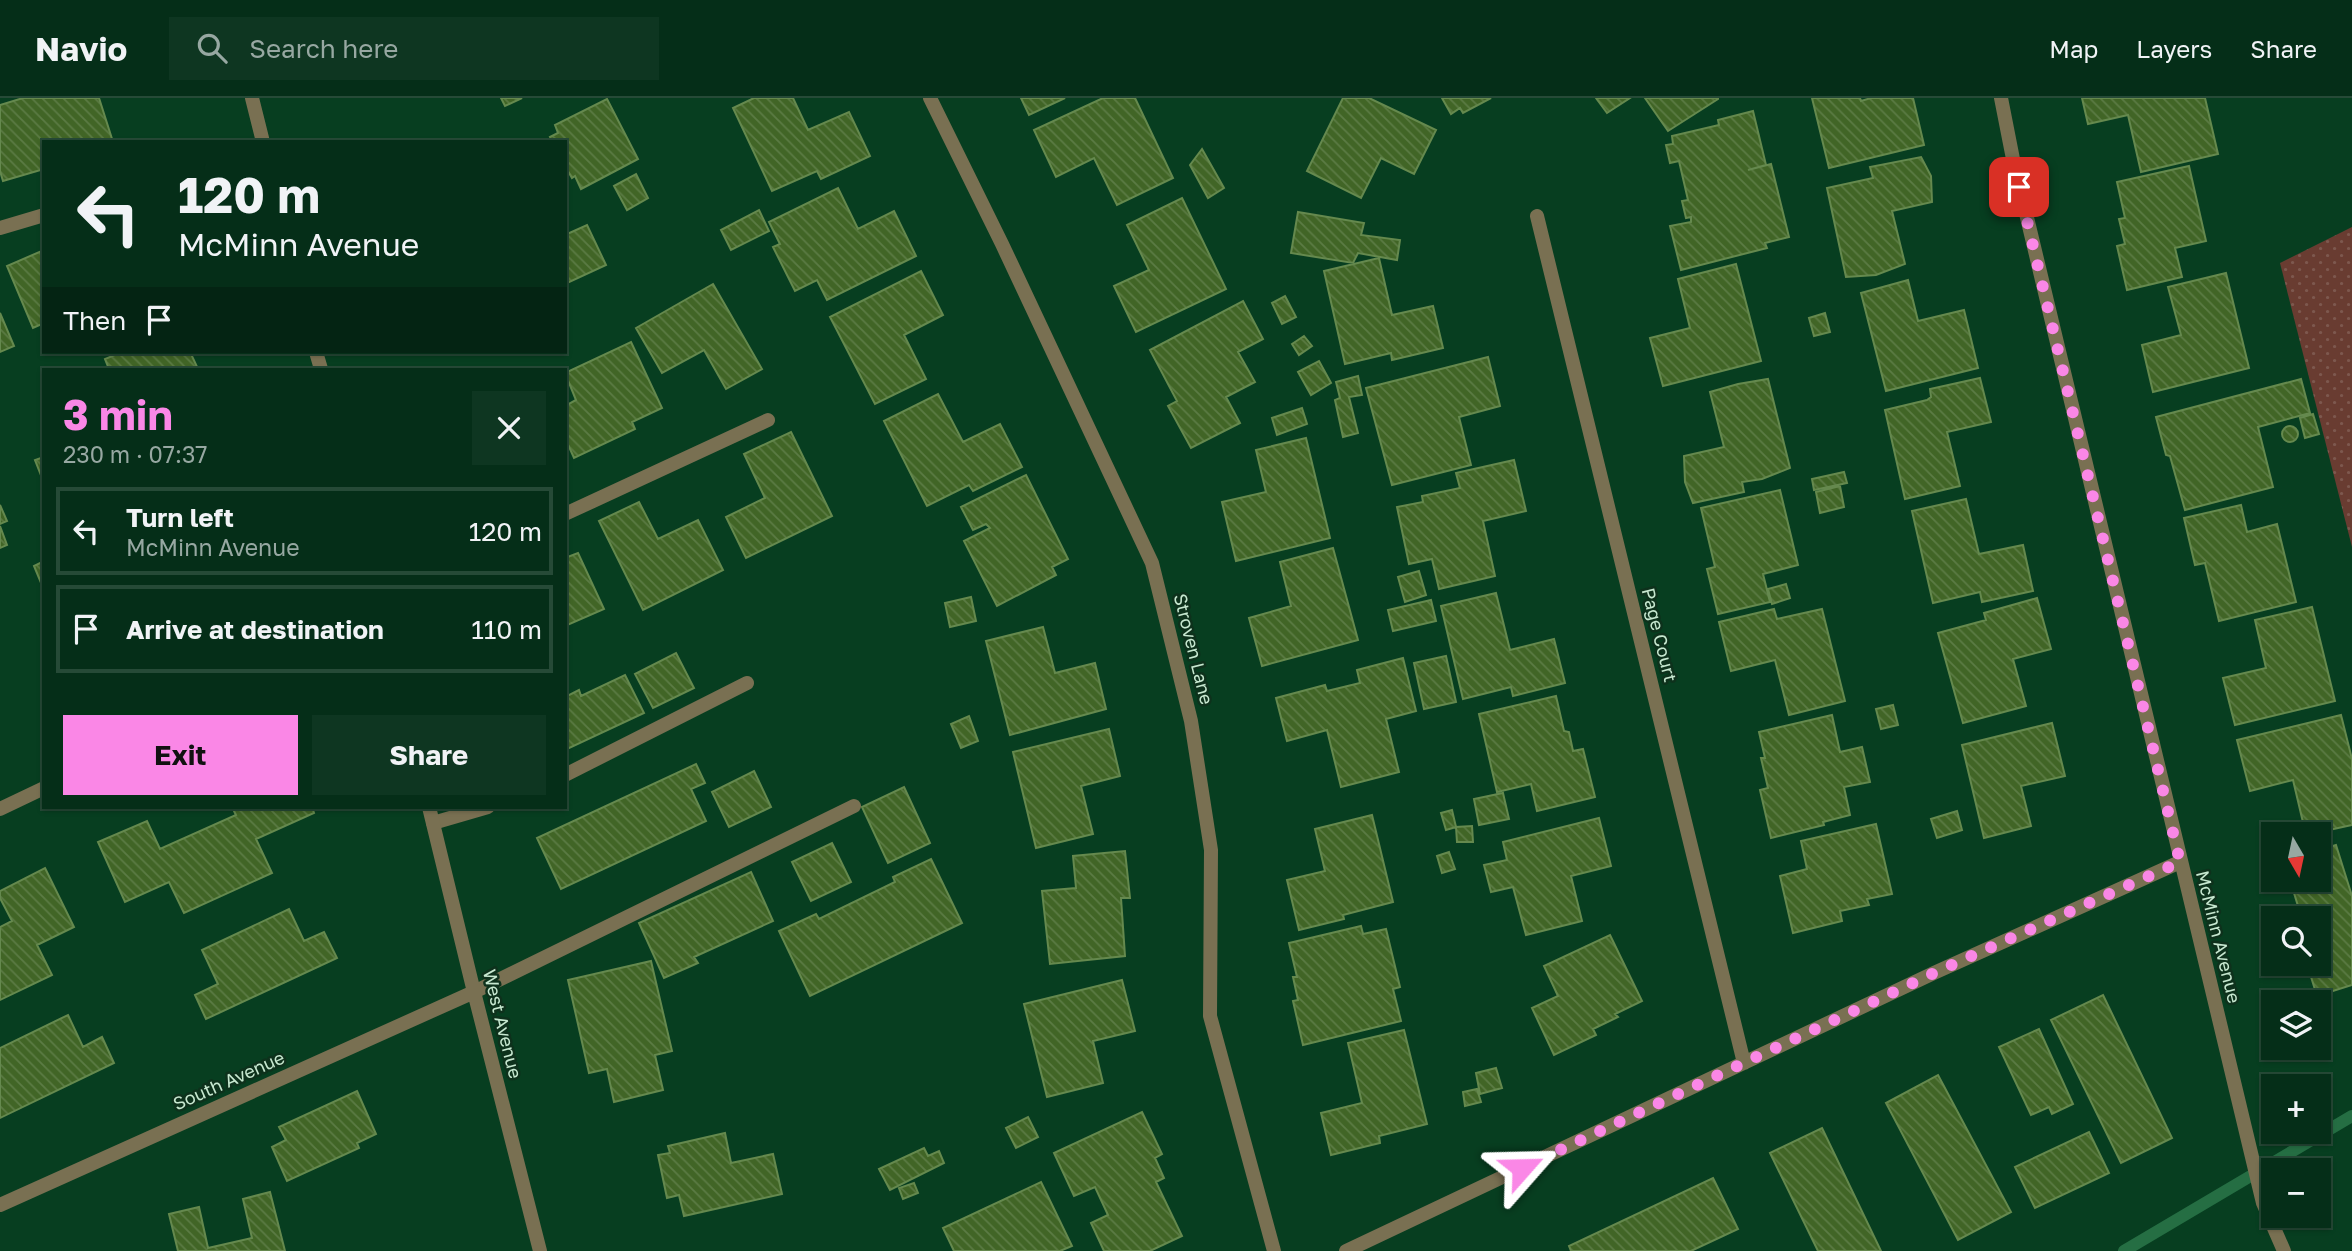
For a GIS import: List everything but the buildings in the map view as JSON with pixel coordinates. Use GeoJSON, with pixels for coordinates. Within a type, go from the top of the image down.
{"type":"FeatureCollection","features":[{"type":"Feature","properties":{"kind":"street"},"geometry":{"type":"LineString","coordinates":[[252,98],[262,140]]}},
{"type":"Feature","properties":{"kind":"street","name":"Stroven Lane"},"geometry":{"type":"LineString","coordinates":[[930,98],[1152,563],[1191,721],[1211,850],[1210,1016],[1274,1251]]}},
{"type":"Feature","properties":{"kind":"street","name":"McMinn Avenue"},"geometry":{"type":"LineString","coordinates":[[2001,98],[2013,159],[2263,1203],[2284,1251]]}},
{"type":"Feature","properties":{"kind":"street"},"geometry":{"type":"LineString","coordinates":[[0,228],[42,216]]}},
{"type":"Feature","properties":{"kind":"street","name":"Page Court"},"geometry":{"type":"LineString","coordinates":[[1537,216],[1744,1063]]}},
{"type":"Feature","properties":{"kind":"street"},"geometry":{"type":"LineString","coordinates":[[567,513],[768,420]]}},
{"type":"Feature","properties":{"kind":"street"},"geometry":{"type":"LineString","coordinates":[[567,774],[747,683]]}},
{"type":"Feature","properties":{"kind":"street"},"geometry":{"type":"LineString","coordinates":[[0,809],[42,789]]}},
{"type":"Feature","properties":{"kind":"street","name":"South Avenue"},"geometry":{"type":"LineString","coordinates":[[0,1205],[474,992],[854,806]]}},
{"type":"Feature","properties":{"kind":"street","name":"West Avenue"},"geometry":{"type":"LineString","coordinates":[[430,809],[540,1251]]}},
{"type":"Feature","properties":{"kind":"street"},"geometry":{"type":"LineString","coordinates":[[433,823],[481,809]]}},
{"type":"Feature","properties":{"kind":"street"},"geometry":{"type":"LineString","coordinates":[[1346,1251],[2123,886],[2180,862]]}},
{"type":"Feature","properties":{"kind":"shaded area"},"geometry":{"type":"Polygon","coordinates":[[[2352,227],[2352,547],[2280,263],[2352,227]]]}},
{"type":"Feature","properties":{"kind":"waterway"},"geometry":{"type":"LineString","coordinates":[[2124,1251],[2352,1116]]}},
{"type":"Feature","properties":{"kind":"route"},"geometry":{"type":"LineString","coordinates":[[1522,1168],[1936,972],[2180,862],[2019,187]]}}]}
